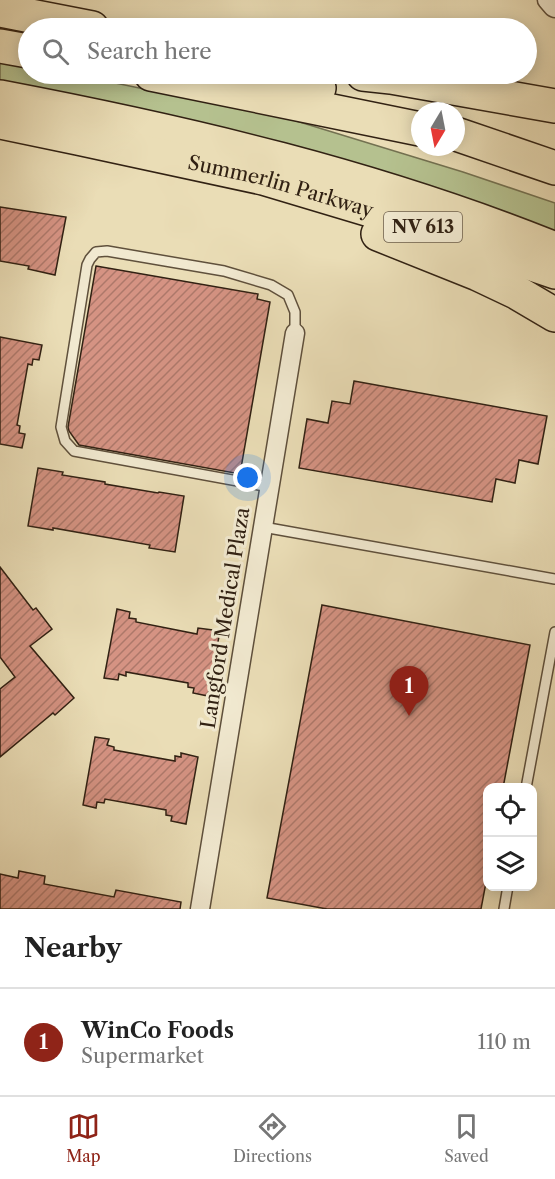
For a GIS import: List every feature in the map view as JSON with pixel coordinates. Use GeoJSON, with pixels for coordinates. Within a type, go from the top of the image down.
{"type":"FeatureCollection","features":[{"type":"Feature","properties":{"kind":"highway"},"geometry":{"type":"LineString","coordinates":[[0,10],[41,18]]}},
{"type":"Feature","properties":{"kind":"highway"},"geometry":{"type":"LineString","coordinates":[[0,46],[18,49]]}},
{"type":"Feature","properties":{"kind":"highway"},"geometry":{"type":"LineString","coordinates":[[200,84],[411,127]]}},
{"type":"Feature","properties":{"kind":"highway"},"geometry":{"type":"LineString","coordinates":[[303,84],[411,119]]}},
{"type":"Feature","properties":{"kind":"highway"},"geometry":{"type":"LineString","coordinates":[[431,84],[555,106]]}},
{"type":"Feature","properties":{"kind":"highway"},"geometry":{"type":"LineString","coordinates":[[0,97],[169,131],[286,160],[470,216],[555,249]]}},
{"type":"Feature","properties":{"kind":"highway","name":"Summerlin Parkway"},"geometry":{"type":"LineString","coordinates":[[0,122],[263,178],[430,229],[555,272]]}},
{"type":"Feature","properties":{"kind":"highway"},"geometry":{"type":"LineString","coordinates":[[465,138],[555,168]]}},
{"type":"Feature","properties":{"kind":"highway"},"geometry":{"type":"LineString","coordinates":[[191,162],[459,265],[516,292],[555,315]]}},
{"type":"Feature","properties":{"kind":"street"},"geometry":{"type":"LineString","coordinates":[[547,0],[555,8]]}},
{"type":"Feature","properties":{"kind":"street","name":"Langford Medical Plaza"},"geometry":{"type":"LineString","coordinates":[[200,909],[295,333]]}},
{"type":"Feature","properties":{"kind":"lane"},"geometry":{"type":"LineString","coordinates":[[270,487],[74,451],[65,441],[61,427],[87,265],[96,252],[107,251],[224,271],[271,285],[288,295],[295,312],[295,333]]}},
{"type":"Feature","properties":{"kind":"lane"},"geometry":{"type":"LineString","coordinates":[[263,527],[555,579]]}},
{"type":"Feature","properties":{"kind":"lane"},"geometry":{"type":"LineString","coordinates":[[527,783],[555,632]]}},
{"type":"Feature","properties":{"kind":"lane"},"geometry":{"type":"LineString","coordinates":[[504,909],[507,891]]}},
{"type":"Feature","properties":{"kind":"green space"},"geometry":{"type":"Polygon","coordinates":[[[0,59],[18,63],[18,84],[120,84],[293,120],[555,203],[555,234],[0,84],[0,59]]]}},
{"type":"Feature","properties":{"kind":"building"},"geometry":{"type":"Polygon","coordinates":[[[0,207],[66,217],[55,275],[28,269],[29,266],[0,261],[0,207]]]}},
{"type":"Feature","properties":{"kind":"building"},"geometry":{"type":"Polygon","coordinates":[[[96,266],[258,294],[257,299],[270,302],[240,474],[79,445],[69,431],[96,266]]]}},
{"type":"Feature","properties":{"kind":"building"},"geometry":{"type":"Polygon","coordinates":[[[0,337],[42,345],[39,360],[33,359],[32,365],[28,364],[17,425],[20,426],[19,433],[25,434],[22,448],[0,444],[0,337]]]}},
{"type":"Feature","properties":{"kind":"building"},"geometry":{"type":"Polygon","coordinates":[[[354,381],[547,416],[538,464],[519,460],[515,483],[496,479],[492,502],[299,468],[307,419],[328,423],[332,401],[350,404],[354,381]]]}},
{"type":"Feature","properties":{"kind":"building"},"geometry":{"type":"Polygon","coordinates":[[[38,468],[63,472],[62,475],[105,482],[105,484],[184,496],[175,552],[149,548],[150,545],[53,528],[53,530],[28,526],[38,468]]]}},
{"type":"Feature","properties":{"kind":"building"},"geometry":{"type":"Polygon","coordinates":[[[0,567],[33,610],[36,608],[52,629],[30,646],[74,698],[0,757],[0,689],[15,677],[0,657],[0,567]]]}},
{"type":"Feature","properties":{"kind":"building"},"geometry":{"type":"Polygon","coordinates":[[[322,605],[530,645],[504,783],[483,783],[484,891],[481,909],[327,909],[267,898],[322,605]]]}},
{"type":"Feature","properties":{"kind":"building"},"geometry":{"type":"Polygon","coordinates":[[[117,609],[130,612],[129,618],[136,619],[136,622],[197,634],[198,628],[220,631],[208,696],[193,693],[194,688],[188,687],[188,683],[126,672],[126,676],[119,674],[118,680],[104,678],[117,609]]]}},
{"type":"Feature","properties":{"kind":"building"},"geometry":{"type":"Polygon","coordinates":[[[95,737],[109,739],[107,745],[114,747],[114,750],[175,761],[175,756],[181,757],[181,753],[198,757],[186,824],[171,821],[172,816],[166,815],[166,810],[105,799],[104,803],[97,802],[96,808],[83,805],[95,737]]]}},
{"type":"Feature","properties":{"kind":"building"},"geometry":{"type":"Polygon","coordinates":[[[19,871],[45,876],[44,884],[114,897],[116,890],[181,902],[180,909],[0,909],[0,874],[18,878],[19,871]]]}},
{"type":"Feature","properties":{"kind":"place","name":"WinCo Foods"},"geometry":{"type":"Point","coordinates":[409,716]}}]}
